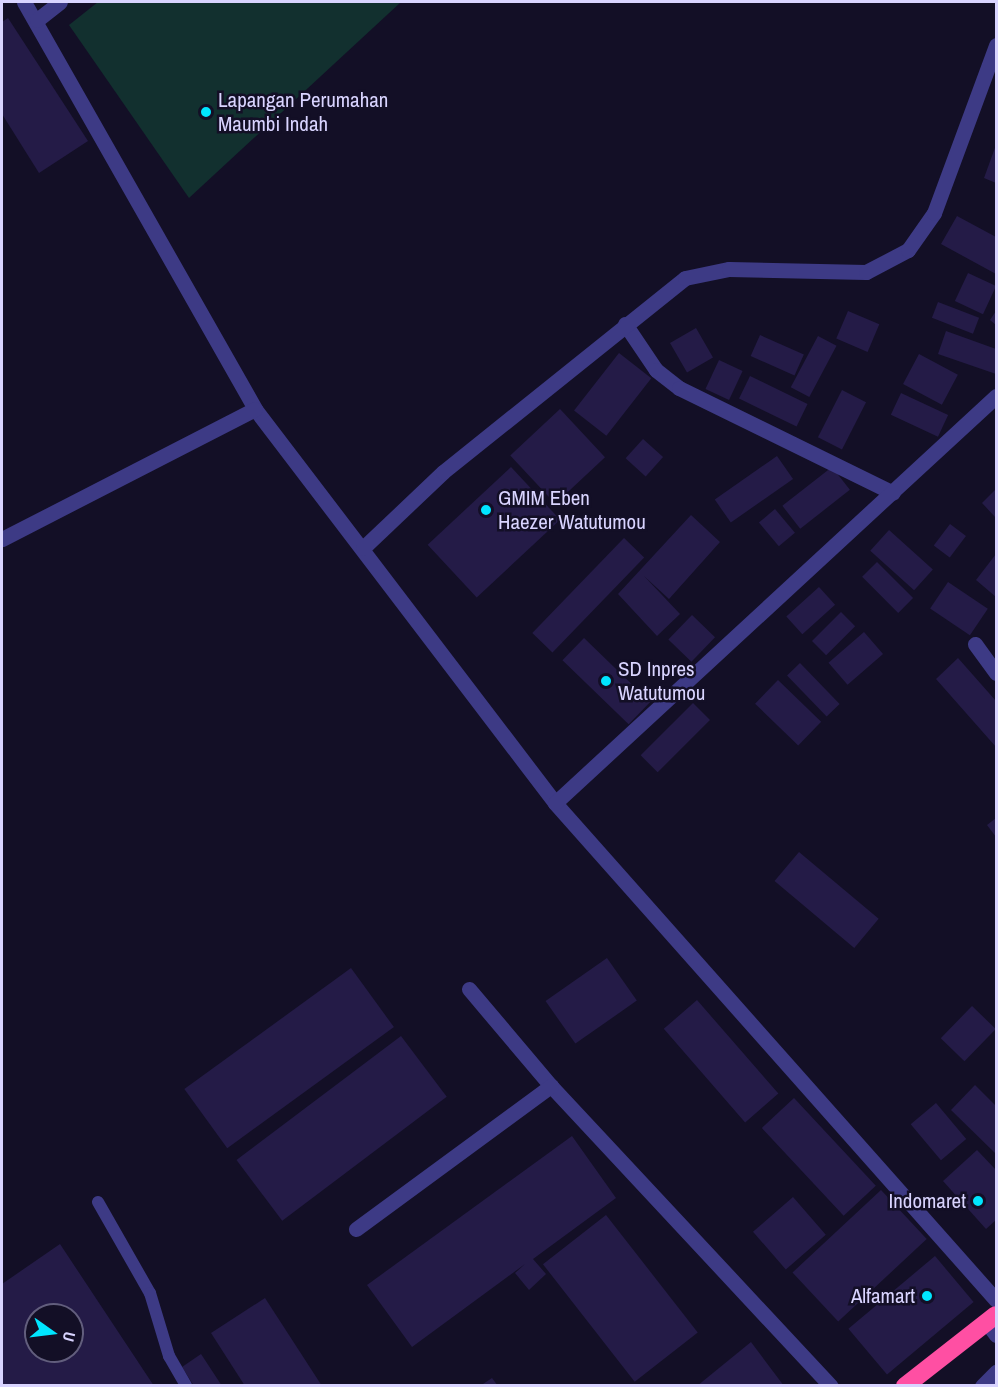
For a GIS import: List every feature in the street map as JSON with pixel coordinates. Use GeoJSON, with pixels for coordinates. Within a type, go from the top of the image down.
{"type":"FeatureCollection","features":[{"type":"Feature","properties":{"kind":"highway"},"geometry":{"type":"LineString","coordinates":[[905,1386],[993,1324]]}},
{"type":"Feature","properties":{"kind":"street"},"geometry":{"type":"LineString","coordinates":[[24,2],[37,20],[255,409],[555,803],[996,1299]]}},
{"type":"Feature","properties":{"kind":"street"},"geometry":{"type":"LineString","coordinates":[[37,20],[60,2]]}},
{"type":"Feature","properties":{"kind":"street"},"geometry":{"type":"LineString","coordinates":[[363,548],[444,472],[625,324],[696,273],[866,272],[908,250],[934,213],[996,45]]}},
{"type":"Feature","properties":{"kind":"street"},"geometry":{"type":"LineString","coordinates":[[625,324],[656,370],[679,388],[893,493]]}},
{"type":"Feature","properties":{"kind":"street"},"geometry":{"type":"LineString","coordinates":[[555,803],[996,396]]}},
{"type":"Feature","properties":{"kind":"street"},"geometry":{"type":"LineString","coordinates":[[2,539],[255,409]]}},
{"type":"Feature","properties":{"kind":"street"},"geometry":{"type":"LineString","coordinates":[[975,644],[996,673]]}},
{"type":"Feature","properties":{"kind":"street"},"geometry":{"type":"LineString","coordinates":[[468,989],[550,1086],[831,1386]]}},
{"type":"Feature","properties":{"kind":"street"},"geometry":{"type":"LineString","coordinates":[[356,1229],[550,1086]]}},
{"type":"Feature","properties":{"kind":"street"},"geometry":{"type":"LineString","coordinates":[[982,1386],[996,1372]]}},
{"type":"Feature","properties":{"kind":"lane"},"geometry":{"type":"LineString","coordinates":[[98,1202],[150,1293],[169,1356],[186,1386]]}},
{"type":"Feature","properties":{"kind":"green space","name":"Lapangan Perumahan Maumbi Indah"},"geometry":{"type":"Polygon","coordinates":[[[98,2],[401,2],[189,198],[69,25],[98,2]]]}},
{"type":"Feature","properties":{"kind":"building"},"geometry":{"type":"Polygon","coordinates":[[[8,18],[88,141],[39,173],[2,114],[2,22],[8,18]]]}},
{"type":"Feature","properties":{"kind":"building"},"geometry":{"type":"Polygon","coordinates":[[[996,145],[996,183],[984,178],[996,145]]]}},
{"type":"Feature","properties":{"kind":"building"},"geometry":{"type":"Polygon","coordinates":[[[957,216],[996,237],[996,274],[941,244],[957,216]]]}},
{"type":"Feature","properties":{"kind":"building"},"geometry":{"type":"Polygon","coordinates":[[[968,273],[996,286],[983,314],[955,301],[968,273]]]}},
{"type":"Feature","properties":{"kind":"building"},"geometry":{"type":"Polygon","coordinates":[[[938,302],[979,318],[973,334],[932,318],[938,302]]]}},
{"type":"Feature","properties":{"kind":"building"},"geometry":{"type":"Polygon","coordinates":[[[848,311],[879,324],[868,352],[836,339],[848,311]]]}},
{"type":"Feature","properties":{"kind":"building"},"geometry":{"type":"Polygon","coordinates":[[[996,311],[996,325],[990,320],[996,311]]]}},
{"type":"Feature","properties":{"kind":"building"},"geometry":{"type":"Polygon","coordinates":[[[696,328],[713,357],[687,372],[670,343],[696,328]]]}},
{"type":"Feature","properties":{"kind":"building"},"geometry":{"type":"Polygon","coordinates":[[[946,331],[996,349],[996,374],[938,354],[946,331]]]}},
{"type":"Feature","properties":{"kind":"building"},"geometry":{"type":"Polygon","coordinates":[[[760,335],[804,355],[794,376],[751,356],[760,335]]]}},
{"type":"Feature","properties":{"kind":"building"},"geometry":{"type":"Polygon","coordinates":[[[818,336],[837,346],[809,397],[791,387],[818,336]]]}},
{"type":"Feature","properties":{"kind":"building"},"geometry":{"type":"Polygon","coordinates":[[[619,353],[651,378],[606,436],[574,411],[619,353]]]}},
{"type":"Feature","properties":{"kind":"building"},"geometry":{"type":"Polygon","coordinates":[[[919,354],[958,375],[942,405],[903,384],[919,354]]]}},
{"type":"Feature","properties":{"kind":"building"},"geometry":{"type":"Polygon","coordinates":[[[719,360],[743,371],[729,400],[705,389],[719,360]]]}},
{"type":"Feature","properties":{"kind":"building"},"geometry":{"type":"Polygon","coordinates":[[[750,376],[808,404],[797,427],[739,398],[750,376]]]}},
{"type":"Feature","properties":{"kind":"building"},"geometry":{"type":"Polygon","coordinates":[[[842,390],[866,402],[842,449],[818,437],[842,390]]]}},
{"type":"Feature","properties":{"kind":"building"},"geometry":{"type":"Polygon","coordinates":[[[901,393],[948,415],[938,437],[891,415],[901,393]]]}},
{"type":"Feature","properties":{"kind":"building"},"geometry":{"type":"Polygon","coordinates":[[[560,409],[605,457],[555,504],[510,455],[560,409]]]}},
{"type":"Feature","properties":{"kind":"building"},"geometry":{"type":"Polygon","coordinates":[[[643,439],[663,457],[646,476],[626,458],[643,439]]]}},
{"type":"Feature","properties":{"kind":"building"},"geometry":{"type":"Polygon","coordinates":[[[777,456],[793,479],[731,523],[715,500],[777,456]]]}},
{"type":"Feature","properties":{"kind":"building"},"geometry":{"type":"Polygon","coordinates":[[[511,467],[560,520],[477,597],[428,545],[511,467]]]}},
{"type":"Feature","properties":{"kind":"building"},"geometry":{"type":"Polygon","coordinates":[[[832,467],[850,490],[800,529],[782,506],[832,467]]]}},
{"type":"Feature","properties":{"kind":"building"},"geometry":{"type":"Polygon","coordinates":[[[996,489],[996,518],[982,503],[996,489]]]}},
{"type":"Feature","properties":{"kind":"building"},"geometry":{"type":"Polygon","coordinates":[[[775,509],[795,533],[779,546],[759,522],[775,509]]]}},
{"type":"Feature","properties":{"kind":"building"},"geometry":{"type":"Polygon","coordinates":[[[691,515],[720,542],[669,599],[644,576],[680,614],[657,636],[618,594],[691,515]]]}},
{"type":"Feature","properties":{"kind":"building"},"geometry":{"type":"Polygon","coordinates":[[[950,524],[966,536],[950,558],[934,546],[950,524]]]}},
{"type":"Feature","properties":{"kind":"building"},"geometry":{"type":"Polygon","coordinates":[[[889,530],[933,569],[914,590],[870,551],[889,530]]]}},
{"type":"Feature","properties":{"kind":"building"},"geometry":{"type":"Polygon","coordinates":[[[624,538],[644,557],[552,652],[532,633],[624,538]]]}},
{"type":"Feature","properties":{"kind":"building"},"geometry":{"type":"Polygon","coordinates":[[[996,554],[996,597],[976,580],[996,554]]]}},
{"type":"Feature","properties":{"kind":"building"},"geometry":{"type":"Polygon","coordinates":[[[877,562],[913,598],[898,613],[862,577],[877,562]]]}},
{"type":"Feature","properties":{"kind":"building"},"geometry":{"type":"Polygon","coordinates":[[[948,582],[988,609],[970,635],[930,609],[948,582]]]}},
{"type":"Feature","properties":{"kind":"building"},"geometry":{"type":"Polygon","coordinates":[[[819,587],[835,605],[802,634],[786,616],[819,587]]]}},
{"type":"Feature","properties":{"kind":"building"},"geometry":{"type":"Polygon","coordinates":[[[841,612],[855,626],[826,655],[812,641],[841,612]]]}},
{"type":"Feature","properties":{"kind":"building"},"geometry":{"type":"Polygon","coordinates":[[[692,615],[715,637],[691,662],[668,639],[692,615]]]}},
{"type":"Feature","properties":{"kind":"building"},"geometry":{"type":"Polygon","coordinates":[[[864,632],[883,654],[848,685],[829,663],[864,632]]]}},
{"type":"Feature","properties":{"kind":"building","name":"SD Inpres Watutumou"},"geometry":{"type":"Polygon","coordinates":[[[584,638],[650,702],[629,724],[562,660],[584,638]]]}},
{"type":"Feature","properties":{"kind":"building"},"geometry":{"type":"Polygon","coordinates":[[[958,658],[996,701],[996,747],[936,679],[958,658]]]}},
{"type":"Feature","properties":{"kind":"building"},"geometry":{"type":"Polygon","coordinates":[[[800,663],[840,704],[827,717],[787,676],[800,663]]]}},
{"type":"Feature","properties":{"kind":"building"},"geometry":{"type":"Polygon","coordinates":[[[778,680],[821,722],[798,745],[755,704],[778,680]]]}},
{"type":"Feature","properties":{"kind":"building"},"geometry":{"type":"Polygon","coordinates":[[[693,703],[710,720],[658,772],[641,755],[693,703]]]}},
{"type":"Feature","properties":{"kind":"building"},"geometry":{"type":"Polygon","coordinates":[[[996,818],[996,837],[987,825],[996,818]]]}},
{"type":"Feature","properties":{"kind":"building"},"geometry":{"type":"Polygon","coordinates":[[[799,852],[879,919],[854,948],[775,881],[799,852]]]}},
{"type":"Feature","properties":{"kind":"building"},"geometry":{"type":"Polygon","coordinates":[[[607,958],[637,1001],[575,1044],[546,1001],[607,958]]]}},
{"type":"Feature","properties":{"kind":"building"},"geometry":{"type":"Polygon","coordinates":[[[351,968],[394,1027],[227,1148],[184,1089],[351,968]]]}},
{"type":"Feature","properties":{"kind":"building"},"geometry":{"type":"Polygon","coordinates":[[[697,1000],[778,1094],[745,1122],[664,1029],[697,1000]]]}},
{"type":"Feature","properties":{"kind":"building"},"geometry":{"type":"Polygon","coordinates":[[[972,1006],[996,1029],[964,1061],[941,1038],[972,1006]]]}},
{"type":"Feature","properties":{"kind":"building"},"geometry":{"type":"Polygon","coordinates":[[[401,1036],[447,1097],[282,1221],[236,1160],[401,1036]]]}},
{"type":"Feature","properties":{"kind":"building"},"geometry":{"type":"Polygon","coordinates":[[[975,1085],[996,1106],[996,1154],[951,1110],[975,1085]]]}},
{"type":"Feature","properties":{"kind":"building"},"geometry":{"type":"Polygon","coordinates":[[[794,1098],[876,1186],[844,1216],[762,1128],[794,1098]]]}},
{"type":"Feature","properties":{"kind":"building"},"geometry":{"type":"Polygon","coordinates":[[[936,1103],[966,1139],[941,1160],[911,1124],[936,1103]]]}},
{"type":"Feature","properties":{"kind":"building"},"geometry":{"type":"Polygon","coordinates":[[[572,1136],[616,1198],[533,1259],[546,1274],[529,1290],[515,1273],[525,1264],[412,1347],[367,1285],[572,1136]]]}},
{"type":"Feature","properties":{"kind":"building","name":"Indomaret"},"geometry":{"type":"Polygon","coordinates":[[[977,1150],[996,1170],[996,1220],[986,1229],[943,1181],[977,1150]]]}},
{"type":"Feature","properties":{"kind":"building"},"geometry":{"type":"Polygon","coordinates":[[[881,1190],[927,1239],[838,1322],[793,1273],[881,1190]]]}},
{"type":"Feature","properties":{"kind":"building"},"geometry":{"type":"Polygon","coordinates":[[[793,1197],[826,1235],[786,1270],[753,1232],[793,1197]]]}},
{"type":"Feature","properties":{"kind":"building"},"geometry":{"type":"Polygon","coordinates":[[[606,1215],[698,1332],[635,1382],[543,1264],[606,1215]]]}},
{"type":"Feature","properties":{"kind":"building"},"geometry":{"type":"Polygon","coordinates":[[[60,1244],[154,1386],[2,1386],[2,1284],[60,1244]]]}},
{"type":"Feature","properties":{"kind":"building"},"geometry":{"type":"Polygon","coordinates":[[[935,1256],[974,1302],[887,1375],[848,1329],[935,1256]]]}},
{"type":"Feature","properties":{"kind":"building"},"geometry":{"type":"Polygon","coordinates":[[[265,1298],[322,1386],[245,1386],[211,1333],[265,1298]]]}},
{"type":"Feature","properties":{"kind":"building"},"geometry":{"type":"Polygon","coordinates":[[[751,1342],[784,1386],[697,1386],[751,1342]]]}},
{"type":"Feature","properties":{"kind":"building"},"geometry":{"type":"Polygon","coordinates":[[[201,1354],[222,1386],[194,1386],[182,1367],[201,1354]]]}},
{"type":"Feature","properties":{"kind":"building"},"geometry":{"type":"Polygon","coordinates":[[[492,1378],[498,1386],[480,1386],[492,1378]]]}},
{"type":"Feature","properties":{"kind":"place","name":"Lapangan Perumahan Maumbi Indah"},"geometry":{"type":"Point","coordinates":[206,112]}},
{"type":"Feature","properties":{"kind":"place","name":"GMIM Eben Haezer Watutumou"},"geometry":{"type":"Point","coordinates":[486,510]}},
{"type":"Feature","properties":{"kind":"place","name":"SD Inpres Watutumou"},"geometry":{"type":"Point","coordinates":[606,681]}},
{"type":"Feature","properties":{"kind":"place","name":"Indomaret"},"geometry":{"type":"Point","coordinates":[978,1201]}},
{"type":"Feature","properties":{"kind":"place","name":"Alfamart"},"geometry":{"type":"Point","coordinates":[927,1296]}}]}
